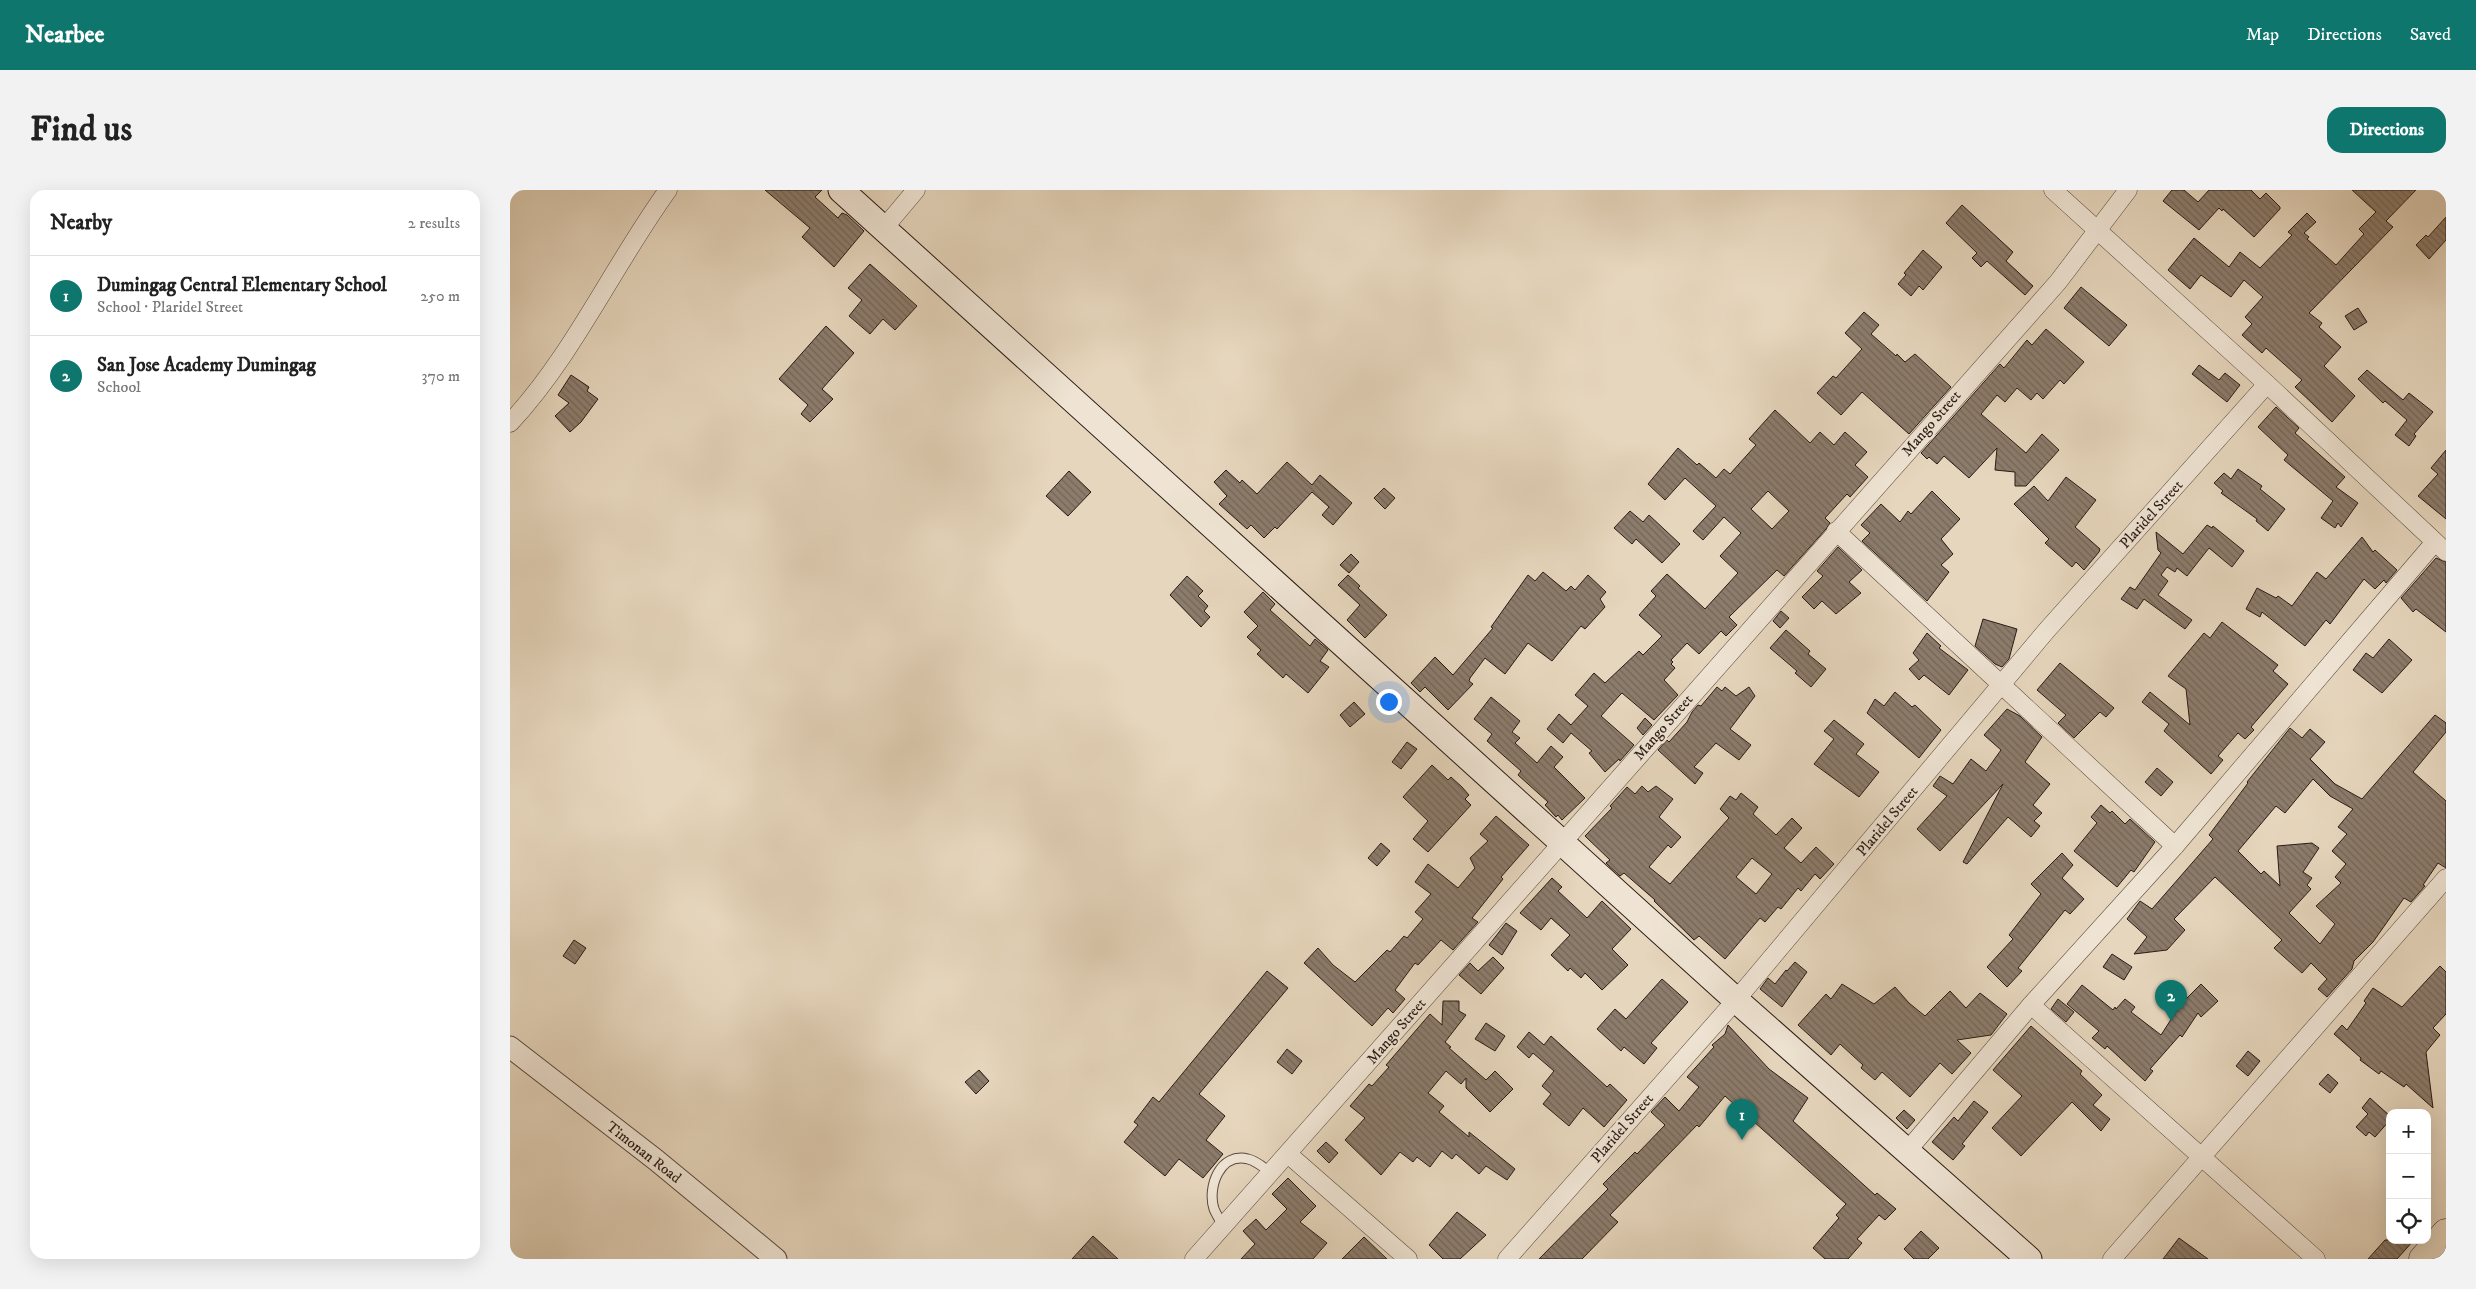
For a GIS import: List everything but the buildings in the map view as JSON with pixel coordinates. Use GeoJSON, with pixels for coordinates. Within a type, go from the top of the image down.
{"type":"FeatureCollection","features":[{"type":"Feature","properties":{"kind":"main road"},"geometry":{"type":"LineString","coordinates":[[841,190],[1736,1000],[1908,1150],[2029,1259]]}},
{"type":"Feature","properties":{"kind":"main road"},"geometry":{"type":"LineString","coordinates":[[2423,1259],[2446,1233]]}},
{"type":"Feature","properties":{"kind":"street"},"geometry":{"type":"LineString","coordinates":[[510,423],[536,396],[554,371],[617,268],[668,190]]}},
{"type":"Feature","properties":{"kind":"street"},"geometry":{"type":"LineString","coordinates":[[884,228],[916,190]]}},
{"type":"Feature","properties":{"kind":"street"},"geometry":{"type":"LineString","coordinates":[[1908,1150],[2031,1005],[2440,548],[2267,384],[2053,190]]}},
{"type":"Feature","properties":{"kind":"street","name":"Mango Street"},"geometry":{"type":"LineString","coordinates":[[1194,1259],[2058,282],[2128,190]]}},
{"type":"Feature","properties":{"kind":"street","name":"Plaridel Street"},"geometry":{"type":"LineString","coordinates":[[1507,1259],[1736,1000],[2047,630],[2267,384]]}},
{"type":"Feature","properties":{"kind":"street"},"geometry":{"type":"LineString","coordinates":[[1836,531],[2175,846]]}},
{"type":"Feature","properties":{"kind":"street"},"geometry":{"type":"LineString","coordinates":[[2112,1259],[2200,1156],[2446,878]]}},
{"type":"Feature","properties":{"kind":"street"},"geometry":{"type":"LineString","coordinates":[[2031,1005],[2316,1259]]}},
{"type":"Feature","properties":{"kind":"street","name":"Timonan Road"},"geometry":{"type":"LineString","coordinates":[[510,1047],[656,1160],[776,1259]]}},
{"type":"Feature","properties":{"kind":"street"},"geometry":{"type":"LineString","coordinates":[[1288,1154],[1408,1259]]}},
{"type":"Feature","properties":{"kind":"lane"},"geometry":{"type":"LineString","coordinates":[[1223,1226],[1214,1209],[1212,1187],[1220,1168],[1233,1159],[1247,1158],[1257,1162],[1271,1173]]}},
{"type":"Feature","properties":{"kind":"place","name":"San Jose Academy Dumingag"},"geometry":{"type":"Point","coordinates":[2171,1021]}},
{"type":"Feature","properties":{"kind":"place","name":"Dumingag Central Elementary School"},"geometry":{"type":"Point","coordinates":[1742,1140]}}]}
